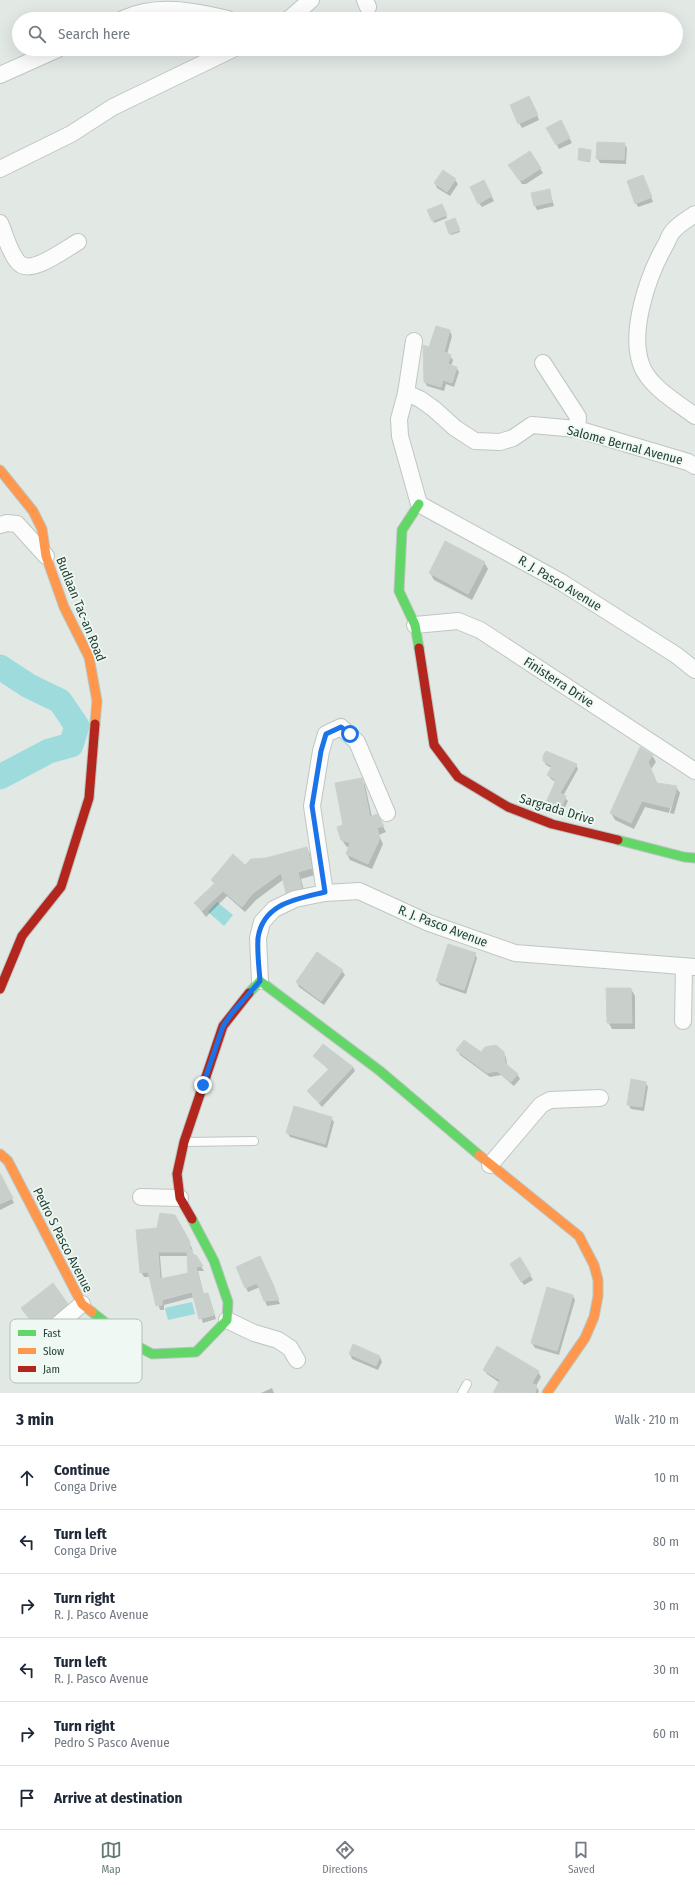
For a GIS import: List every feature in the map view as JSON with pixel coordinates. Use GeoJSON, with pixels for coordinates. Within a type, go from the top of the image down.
{"type":"FeatureCollection","features":[{"type":"Feature","properties":{"kind":"street"},"geometry":{"type":"LineString","coordinates":[[297,12],[311,0]]}},
{"type":"Feature","properties":{"kind":"street"},"geometry":{"type":"LineString","coordinates":[[145,12],[164,9],[195,12]]}},
{"type":"Feature","properties":{"kind":"street"},"geometry":{"type":"LineString","coordinates":[[0,76],[43,56]]}},
{"type":"Feature","properties":{"kind":"street"},"geometry":{"type":"LineString","coordinates":[[0,169],[71,134],[113,107],[219,56]]}},
{"type":"Feature","properties":{"kind":"street"},"geometry":{"type":"LineString","coordinates":[[695,214],[672,231],[660,254],[645,293],[639,326],[638,353],[644,370],[655,385],[695,416]]}},
{"type":"Feature","properties":{"kind":"street"},"geometry":{"type":"LineString","coordinates":[[0,223],[16,258],[24,267],[31,267],[39,264],[78,242]]}},
{"type":"Feature","properties":{"kind":"street"},"geometry":{"type":"LineString","coordinates":[[414,341],[406,393],[399,419],[400,436],[419,504]]}},
{"type":"Feature","properties":{"kind":"street"},"geometry":{"type":"LineString","coordinates":[[543,363],[578,416],[577,429]]}},
{"type":"Feature","properties":{"kind":"street","name":"Salome Bernal Avenue"},"geometry":{"type":"LineString","coordinates":[[406,393],[420,399],[475,441],[500,442],[513,438],[532,425],[577,429],[648,449],[688,462],[695,466]]}},
{"type":"Feature","properties":{"kind":"street","name":"Budlaan Tac-an Road"},"geometry":{"type":"LineString","coordinates":[[0,470],[33,511],[42,529],[46,556],[64,607],[89,658],[98,701],[89,798],[61,887],[22,936],[0,989]]}},
{"type":"Feature","properties":{"kind":"street","name":"Sargrada Drive"},"geometry":{"type":"LineString","coordinates":[[419,504],[402,530],[399,591],[415,625],[434,745],[458,777],[508,807],[552,824],[684,857],[695,858]]}},
{"type":"Feature","properties":{"kind":"street","name":"R. J. Pasco Avenue"},"geometry":{"type":"LineString","coordinates":[[419,504],[561,582],[676,655],[695,670]]}},
{"type":"Feature","properties":{"kind":"street"},"geometry":{"type":"LineString","coordinates":[[0,525],[7,523],[17,524],[46,556]]}},
{"type":"Feature","properties":{"kind":"street","name":"Finisterra Drive"},"geometry":{"type":"LineString","coordinates":[[415,625],[458,621],[480,630],[695,771]]}},
{"type":"Feature","properties":{"kind":"street"},"geometry":{"type":"LineString","coordinates":[[325,892],[312,806],[321,751],[326,734],[341,727],[357,742],[387,813]]}},
{"type":"Feature","properties":{"kind":"street","name":"R. J. Pasco Avenue"},"geometry":{"type":"LineString","coordinates":[[260,981],[258,938],[262,922],[274,909],[295,899],[325,892],[359,891],[429,923],[515,952],[690,967]]}},
{"type":"Feature","properties":{"kind":"street"},"geometry":{"type":"LineString","coordinates":[[683,1021],[690,967]]}},
{"type":"Feature","properties":{"kind":"street"},"geometry":{"type":"LineString","coordinates":[[297,1360],[290,1348],[278,1340],[254,1333],[226,1320],[228,1302],[214,1261],[180,1198],[177,1174],[184,1142],[223,1026],[232,1013],[260,981],[380,1071],[490,1165],[579,1236],[594,1265],[598,1280],[598,1296],[594,1317],[585,1338],[547,1393]]}},
{"type":"Feature","properties":{"kind":"street"},"geometry":{"type":"LineString","coordinates":[[490,1165],[541,1105],[550,1100],[600,1098]]}},
{"type":"Feature","properties":{"kind":"street","name":"Pedro S Pasco Avenue"},"geometry":{"type":"LineString","coordinates":[[0,1154],[8,1161],[82,1304],[101,1319]]}},
{"type":"Feature","properties":{"kind":"street"},"geometry":{"type":"LineString","coordinates":[[141,1198],[180,1198]]}},
{"type":"Feature","properties":{"kind":"street"},"geometry":{"type":"LineString","coordinates":[[64,1319],[82,1304]]}},
{"type":"Feature","properties":{"kind":"street","name":"Pedro S Pasco Avenue"},"geometry":{"type":"LineString","coordinates":[[142,1349],[152,1354],[196,1352],[226,1320]]}},
{"type":"Feature","properties":{"kind":"lane"},"geometry":{"type":"LineString","coordinates":[[184,1142],[254,1141]]}},
{"type":"Feature","properties":{"kind":"lane"},"geometry":{"type":"LineString","coordinates":[[462,1393],[467,1384]]}},
{"type":"Feature","properties":{"kind":"water"},"geometry":{"type":"Polygon","coordinates":[[[217,902],[233,915],[224,926],[208,912],[217,902]]]}},
{"type":"Feature","properties":{"kind":"water"},"geometry":{"type":"Polygon","coordinates":[[[192,1302],[195,1314],[168,1320],[165,1308],[192,1302]]]}},
{"type":"Feature","properties":{"kind":"building"},"geometry":{"type":"Polygon","coordinates":[[[529,96],[538,115],[518,124],[510,105],[529,96]]]}},
{"type":"Feature","properties":{"kind":"building"},"geometry":{"type":"Polygon","coordinates":[[[561,120],[570,138],[556,145],[546,128],[561,120]]]}},
{"type":"Feature","properties":{"kind":"building"},"geometry":{"type":"Polygon","coordinates":[[[597,142],[625,143],[624,160],[596,159],[597,142]]]}},
{"type":"Feature","properties":{"kind":"building"},"geometry":{"type":"Polygon","coordinates":[[[579,148],[591,150],[590,161],[578,160],[579,148]]]}},
{"type":"Feature","properties":{"kind":"building"},"geometry":{"type":"Polygon","coordinates":[[[530,151],[541,168],[523,180],[519,180],[508,165],[530,151]]]}},
{"type":"Feature","properties":{"kind":"building"},"geometry":{"type":"Polygon","coordinates":[[[443,170],[456,179],[447,192],[434,183],[443,170]]]}},
{"type":"Feature","properties":{"kind":"building"},"geometry":{"type":"Polygon","coordinates":[[[643,175],[652,197],[635,204],[627,181],[643,175]]]}},
{"type":"Feature","properties":{"kind":"building"},"geometry":{"type":"Polygon","coordinates":[[[484,180],[492,196],[478,204],[470,187],[484,180]]]}},
{"type":"Feature","properties":{"kind":"building"},"geometry":{"type":"Polygon","coordinates":[[[550,189],[552,202],[534,206],[531,193],[550,189]]]}},
{"type":"Feature","properties":{"kind":"building"},"geometry":{"type":"Polygon","coordinates":[[[442,204],[447,215],[432,221],[427,210],[442,204]]]}},
{"type":"Feature","properties":{"kind":"building"},"geometry":{"type":"Polygon","coordinates":[[[455,218],[460,230],[449,234],[445,222],[455,218]]]}},
{"type":"Feature","properties":{"kind":"building"},"geometry":{"type":"Polygon","coordinates":[[[436,326],[450,330],[444,352],[451,355],[448,364],[457,367],[452,383],[443,380],[441,387],[424,382],[423,345],[429,347],[436,326]]]}},
{"type":"Feature","properties":{"kind":"building"},"geometry":{"type":"Polygon","coordinates":[[[445,541],[485,562],[468,594],[429,573],[445,541]]]}},
{"type":"Feature","properties":{"kind":"building"},"geometry":{"type":"Polygon","coordinates":[[[640,747],[653,755],[648,762],[657,783],[677,786],[671,808],[642,801],[631,823],[610,813],[640,747]]]}},
{"type":"Feature","properties":{"kind":"building"},"geometry":{"type":"Polygon","coordinates":[[[546,751],[577,764],[560,793],[566,796],[559,813],[544,807],[556,780],[547,775],[552,766],[543,761],[543,756],[546,751]]]}},
{"type":"Feature","properties":{"kind":"building"},"geometry":{"type":"Polygon","coordinates":[[[362,778],[370,817],[377,814],[384,826],[377,828],[380,838],[368,864],[346,854],[350,843],[341,840],[337,827],[343,825],[335,783],[362,778]]]}},
{"type":"Feature","properties":{"kind":"building"},"geometry":{"type":"Polygon","coordinates":[[[307,847],[312,868],[298,872],[302,888],[286,893],[281,873],[253,893],[242,907],[223,891],[202,911],[194,903],[215,883],[211,880],[233,854],[245,865],[251,859],[266,858],[307,847]]]}},
{"type":"Feature","properties":{"kind":"building"},"geometry":{"type":"Polygon","coordinates":[[[448,944],[476,953],[464,990],[436,981],[448,944]]]}},
{"type":"Feature","properties":{"kind":"building"},"geometry":{"type":"Polygon","coordinates":[[[317,952],[343,970],[321,1001],[296,982],[317,952]]]}},
{"type":"Feature","properties":{"kind":"building"},"geometry":{"type":"Polygon","coordinates":[[[606,988],[631,988],[632,1023],[607,1023],[606,988]]]}},
{"type":"Feature","properties":{"kind":"building"},"geometry":{"type":"Polygon","coordinates":[[[464,1040],[481,1052],[485,1047],[496,1045],[504,1052],[505,1063],[518,1074],[511,1082],[497,1071],[487,1073],[456,1050],[464,1040]]]}},
{"type":"Feature","properties":{"kind":"building"},"geometry":{"type":"Polygon","coordinates":[[[323,1044],[353,1067],[319,1103],[307,1091],[329,1069],[313,1056],[323,1044]]]}},
{"type":"Feature","properties":{"kind":"building"},"geometry":{"type":"Polygon","coordinates":[[[631,1079],[646,1082],[642,1107],[627,1105],[631,1079]]]}},
{"type":"Feature","properties":{"kind":"building"},"geometry":{"type":"Polygon","coordinates":[[[294,1106],[332,1117],[325,1144],[286,1133],[294,1106]]]}},
{"type":"Feature","properties":{"kind":"building"},"geometry":{"type":"Polygon","coordinates":[[[0,1173],[13,1198],[0,1204],[0,1173]]]}},
{"type":"Feature","properties":{"kind":"building"},"geometry":{"type":"Polygon","coordinates":[[[160,1213],[175,1215],[190,1242],[190,1250],[192,1249],[193,1255],[196,1255],[203,1266],[196,1267],[203,1294],[208,1293],[214,1315],[199,1319],[192,1292],[162,1300],[162,1305],[156,1306],[148,1272],[140,1273],[136,1230],[157,1228],[160,1213]],[[158,1252],[160,1279],[188,1273],[187,1252],[158,1252]]]}},
{"type":"Feature","properties":{"kind":"building"},"geometry":{"type":"Polygon","coordinates":[[[260,1256],[279,1300],[264,1301],[257,1283],[245,1288],[236,1267],[260,1256]]]}},
{"type":"Feature","properties":{"kind":"building"},"geometry":{"type":"Polygon","coordinates":[[[520,1257],[531,1275],[521,1282],[510,1264],[520,1257]]]}},
{"type":"Feature","properties":{"kind":"building"},"geometry":{"type":"Polygon","coordinates":[[[53,1283],[68,1304],[50,1319],[29,1319],[21,1308],[53,1283]]]}},
{"type":"Feature","properties":{"kind":"building"},"geometry":{"type":"Polygon","coordinates":[[[547,1287],[573,1295],[557,1351],[531,1343],[547,1287]]]}},
{"type":"Feature","properties":{"kind":"building"},"geometry":{"type":"Polygon","coordinates":[[[353,1344],[380,1356],[376,1366],[349,1354],[353,1344]]]}},
{"type":"Feature","properties":{"kind":"building"},"geometry":{"type":"Polygon","coordinates":[[[497,1346],[539,1371],[532,1383],[537,1386],[535,1393],[493,1393],[500,1380],[483,1370],[497,1346]]]}},
{"type":"Feature","properties":{"kind":"waterway"},"geometry":{"type":"LineString","coordinates":[[0,667],[29,686],[60,701],[77,726],[71,745],[49,751],[0,777]]}},
{"type":"Feature","properties":{"kind":"traffic: fast"},"geometry":{"type":"LineString","coordinates":[[419,504],[402,530],[399,591],[415,625],[419,648]]}},
{"type":"Feature","properties":{"kind":"traffic: fast"},"geometry":{"type":"LineString","coordinates":[[618,840],[684,857],[695,858]]}},
{"type":"Feature","properties":{"kind":"traffic: fast"},"geometry":{"type":"LineString","coordinates":[[249,993],[260,981],[380,1071],[479,1155]]}},
{"type":"Feature","properties":{"kind":"traffic: fast"},"geometry":{"type":"LineString","coordinates":[[142,1349],[152,1354],[196,1352],[227,1320],[228,1302],[214,1261],[192,1219]]}},
{"type":"Feature","properties":{"kind":"traffic: fast"},"geometry":{"type":"LineString","coordinates":[[92,1312],[101,1319]]}},
{"type":"Feature","properties":{"kind":"traffic: slow"},"geometry":{"type":"LineString","coordinates":[[0,470],[33,511],[42,529],[46,556],[64,607],[89,657],[97,701],[95,724]]}},
{"type":"Feature","properties":{"kind":"traffic: slow"},"geometry":{"type":"LineString","coordinates":[[0,1154],[8,1161],[82,1304],[92,1312]]}},
{"type":"Feature","properties":{"kind":"traffic: slow"},"geometry":{"type":"LineString","coordinates":[[479,1155],[579,1236],[594,1265],[598,1280],[598,1296],[594,1317],[585,1338],[547,1393]]}},
{"type":"Feature","properties":{"kind":"traffic: jam"},"geometry":{"type":"LineString","coordinates":[[419,648],[434,745],[458,777],[508,807],[552,824],[618,840]]}},
{"type":"Feature","properties":{"kind":"traffic: jam"},"geometry":{"type":"LineString","coordinates":[[0,989],[22,936],[61,887],[89,798],[95,724]]}},
{"type":"Feature","properties":{"kind":"traffic: jam"},"geometry":{"type":"LineString","coordinates":[[192,1219],[180,1198],[177,1174],[184,1142],[223,1026],[249,993]]}},
{"type":"Feature","properties":{"kind":"route"},"geometry":{"type":"LineString","coordinates":[[203,1085],[223,1026],[232,1013],[260,981],[258,938],[262,922],[274,909],[295,899],[325,892],[312,806],[321,751],[326,734],[341,727],[350,734]]}}]}
